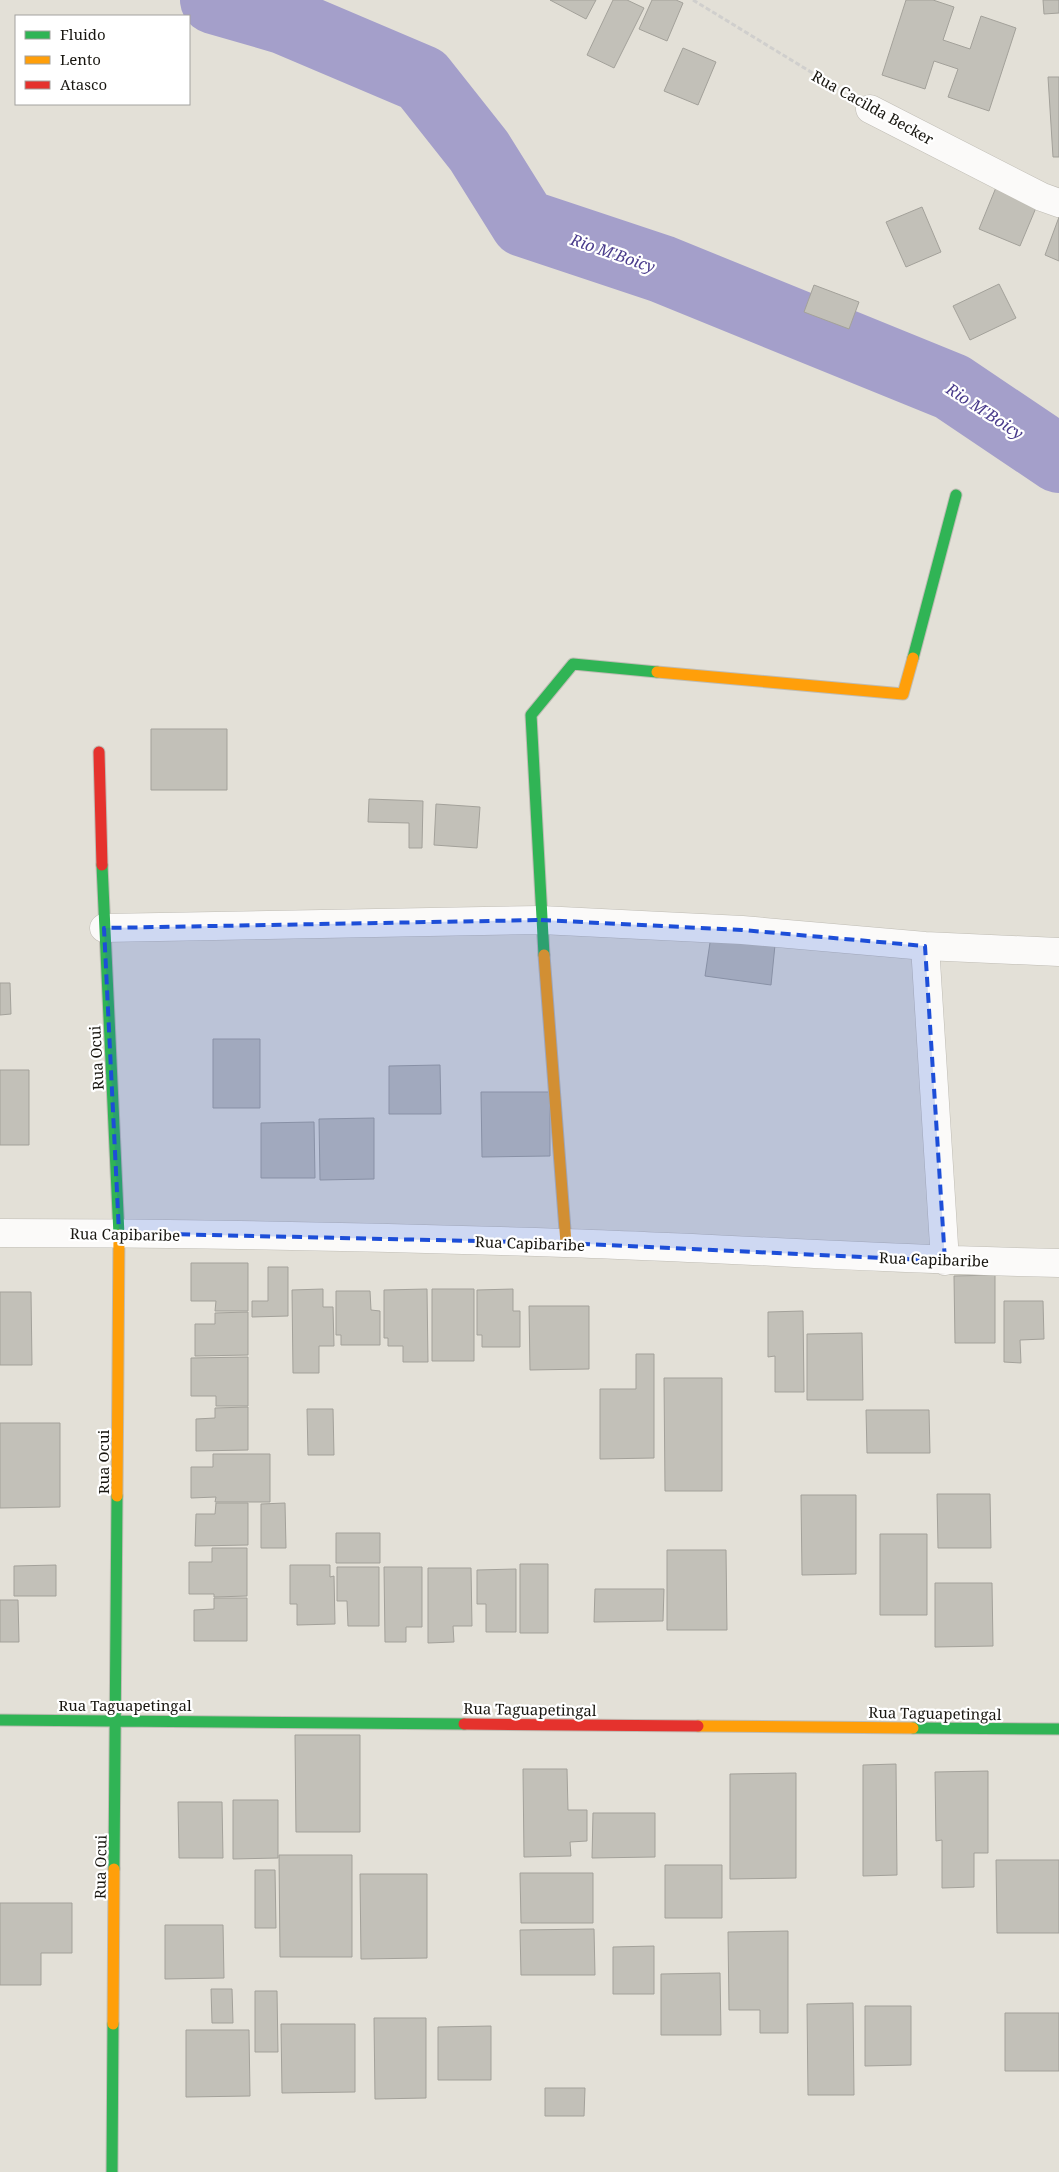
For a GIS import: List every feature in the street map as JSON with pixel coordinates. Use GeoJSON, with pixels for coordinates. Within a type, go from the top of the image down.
{"type":"FeatureCollection","features":[{"type":"Feature","properties":{"kind":"street","name":"Rua Cacilda Becker"},"geometry":{"type":"LineString","coordinates":[[870,108],[1042,197],[1059,203]]}},
{"type":"Feature","properties":{"kind":"street"},"geometry":{"type":"LineString","coordinates":[[566,1243],[541,920],[531,715],[573,664],[903,694],[956,495]]}},
{"type":"Feature","properties":{"kind":"street","name":"Rua Ocui"},"geometry":{"type":"LineString","coordinates":[[99,752],[104,928],[119,1233],[112,2172]]}},
{"type":"Feature","properties":{"kind":"street"},"geometry":{"type":"LineString","coordinates":[[104,928],[541,920],[742,930],[925,946],[1059,952]]}},
{"type":"Feature","properties":{"kind":"street"},"geometry":{"type":"LineString","coordinates":[[925,946],[945,1260]]}},
{"type":"Feature","properties":{"kind":"street","name":"Rua Capibaribe"},"geometry":{"type":"LineString","coordinates":[[0,1233],[119,1233],[566,1243],[945,1260],[1059,1262]]}},
{"type":"Feature","properties":{"kind":"street","name":"Rua Taguapetingal"},"geometry":{"type":"LineString","coordinates":[[0,1720],[1059,1729]]}},
{"type":"Feature","properties":{"kind":"path","name":"Rua Cacilda Becker"},"geometry":{"type":"LineString","coordinates":[[693,0],[870,108]]}},
{"type":"Feature","properties":{"kind":"highlighted area"},"geometry":{"type":"Polygon","coordinates":[[[541,920],[742,930],[925,946],[945,1261],[566,1243],[119,1233],[104,928],[541,920]]]}},
{"type":"Feature","properties":{"kind":"building"},"geometry":{"type":"Polygon","coordinates":[[[550,0],[596,0],[586,19],[550,0]]]}},
{"type":"Feature","properties":{"kind":"building"},"geometry":{"type":"Polygon","coordinates":[[[613,0],[627,0],[644,8],[614,68],[587,55],[613,0]]]}},
{"type":"Feature","properties":{"kind":"building"},"geometry":{"type":"Polygon","coordinates":[[[652,0],[676,0],[683,3],[667,41],[639,29],[652,0]]]}},
{"type":"Feature","properties":{"kind":"building"},"geometry":{"type":"Polygon","coordinates":[[[906,0],[933,0],[954,7],[943,40],[970,49],[981,16],[1016,28],[989,111],[948,97],[958,69],[934,61],[925,89],[882,75],[906,0]]]}},
{"type":"Feature","properties":{"kind":"building"},"geometry":{"type":"Polygon","coordinates":[[[1043,0],[1059,0],[1059,13],[1044,14],[1043,0]]]}},
{"type":"Feature","properties":{"kind":"building"},"geometry":{"type":"Polygon","coordinates":[[[683,48],[716,62],[698,105],[664,91],[683,48]]]}},
{"type":"Feature","properties":{"kind":"building"},"geometry":{"type":"Polygon","coordinates":[[[1048,77],[1059,77],[1059,157],[1053,157],[1048,77]]]}},
{"type":"Feature","properties":{"kind":"building"},"geometry":{"type":"Polygon","coordinates":[[[997,185],[1038,203],[1020,246],[979,229],[997,185]]]}},
{"type":"Feature","properties":{"kind":"building"},"geometry":{"type":"Polygon","coordinates":[[[922,207],[941,252],[906,267],[886,222],[922,207]]]}},
{"type":"Feature","properties":{"kind":"building"},"geometry":{"type":"Polygon","coordinates":[[[1059,217],[1059,261],[1045,255],[1059,217]]]}},
{"type":"Feature","properties":{"kind":"building"},"geometry":{"type":"Polygon","coordinates":[[[999,284],[1016,318],[970,340],[953,306],[999,284]]]}},
{"type":"Feature","properties":{"kind":"building"},"geometry":{"type":"Polygon","coordinates":[[[814,285],[859,302],[849,329],[804,312],[814,285]]]}},
{"type":"Feature","properties":{"kind":"building"},"geometry":{"type":"Polygon","coordinates":[[[151,729],[227,729],[227,790],[151,790],[151,729]]]}},
{"type":"Feature","properties":{"kind":"building"},"geometry":{"type":"Polygon","coordinates":[[[369,799],[423,801],[422,848],[409,848],[409,823],[368,822],[369,799]]]}},
{"type":"Feature","properties":{"kind":"building"},"geometry":{"type":"Polygon","coordinates":[[[436,804],[480,807],[477,848],[434,845],[436,804]]]}},
{"type":"Feature","properties":{"kind":"building"},"geometry":{"type":"Polygon","coordinates":[[[711,936],[775,945],[771,985],[705,976],[711,936]]]}},
{"type":"Feature","properties":{"kind":"building"},"geometry":{"type":"Polygon","coordinates":[[[0,983],[10,983],[11,1014],[0,1015],[0,983]]]}},
{"type":"Feature","properties":{"kind":"building"},"geometry":{"type":"Polygon","coordinates":[[[213,1039],[260,1039],[260,1108],[213,1108],[213,1039]]]}},
{"type":"Feature","properties":{"kind":"building"},"geometry":{"type":"Polygon","coordinates":[[[440,1065],[441,1114],[389,1114],[389,1066],[440,1065]]]}},
{"type":"Feature","properties":{"kind":"building"},"geometry":{"type":"Polygon","coordinates":[[[0,1070],[29,1070],[29,1145],[0,1145],[0,1070]]]}},
{"type":"Feature","properties":{"kind":"building"},"geometry":{"type":"Polygon","coordinates":[[[481,1092],[550,1092],[550,1156],[482,1157],[481,1092]]]}},
{"type":"Feature","properties":{"kind":"building"},"geometry":{"type":"Polygon","coordinates":[[[374,1118],[374,1179],[320,1180],[319,1119],[374,1118]]]}},
{"type":"Feature","properties":{"kind":"building"},"geometry":{"type":"Polygon","coordinates":[[[314,1122],[315,1178],[261,1178],[261,1123],[314,1122]]]}},
{"type":"Feature","properties":{"kind":"building"},"geometry":{"type":"Polygon","coordinates":[[[191,1263],[248,1263],[248,1311],[215,1311],[216,1301],[191,1301],[191,1263]]]}},
{"type":"Feature","properties":{"kind":"building"},"geometry":{"type":"Polygon","coordinates":[[[268,1267],[288,1267],[288,1316],[252,1317],[252,1301],[268,1301],[268,1267]]]}},
{"type":"Feature","properties":{"kind":"building"},"geometry":{"type":"Polygon","coordinates":[[[995,1275],[995,1343],[955,1343],[954,1276],[995,1275]]]}},
{"type":"Feature","properties":{"kind":"building"},"geometry":{"type":"Polygon","coordinates":[[[323,1289],[323,1307],[333,1307],[334,1346],[319,1346],[319,1373],[293,1373],[292,1290],[323,1289]]]}},
{"type":"Feature","properties":{"kind":"building"},"geometry":{"type":"Polygon","coordinates":[[[427,1289],[428,1362],[403,1362],[403,1346],[388,1346],[388,1338],[384,1338],[384,1290],[427,1289]]]}},
{"type":"Feature","properties":{"kind":"building"},"geometry":{"type":"Polygon","coordinates":[[[432,1289],[474,1289],[474,1361],[432,1361],[432,1289]]]}},
{"type":"Feature","properties":{"kind":"building"},"geometry":{"type":"Polygon","coordinates":[[[513,1289],[513,1311],[520,1311],[520,1347],[482,1347],[482,1335],[477,1335],[477,1290],[513,1289]]]}},
{"type":"Feature","properties":{"kind":"building"},"geometry":{"type":"Polygon","coordinates":[[[336,1291],[370,1291],[371,1310],[380,1311],[380,1345],[341,1345],[341,1335],[336,1335],[336,1291]]]}},
{"type":"Feature","properties":{"kind":"building"},"geometry":{"type":"Polygon","coordinates":[[[0,1292],[31,1292],[32,1365],[0,1365],[0,1292]]]}},
{"type":"Feature","properties":{"kind":"building"},"geometry":{"type":"Polygon","coordinates":[[[1004,1301],[1043,1301],[1044,1339],[1020,1340],[1021,1363],[1004,1362],[1004,1301]]]}},
{"type":"Feature","properties":{"kind":"building"},"geometry":{"type":"Polygon","coordinates":[[[529,1306],[589,1306],[589,1369],[530,1370],[529,1306]]]}},
{"type":"Feature","properties":{"kind":"building"},"geometry":{"type":"Polygon","coordinates":[[[803,1311],[804,1392],[775,1392],[775,1356],[768,1357],[768,1312],[803,1311]]]}},
{"type":"Feature","properties":{"kind":"building"},"geometry":{"type":"Polygon","coordinates":[[[248,1312],[248,1355],[195,1356],[195,1324],[215,1324],[215,1313],[248,1312]]]}},
{"type":"Feature","properties":{"kind":"building"},"geometry":{"type":"Polygon","coordinates":[[[862,1333],[863,1400],[807,1400],[807,1334],[862,1333]]]}},
{"type":"Feature","properties":{"kind":"building"},"geometry":{"type":"Polygon","coordinates":[[[636,1354],[654,1354],[654,1458],[600,1459],[600,1389],[636,1389],[636,1354]]]}},
{"type":"Feature","properties":{"kind":"building"},"geometry":{"type":"Polygon","coordinates":[[[248,1357],[248,1406],[216,1406],[216,1396],[191,1396],[191,1358],[248,1357]]]}},
{"type":"Feature","properties":{"kind":"building"},"geometry":{"type":"Polygon","coordinates":[[[664,1378],[722,1378],[722,1491],[665,1491],[664,1378]]]}},
{"type":"Feature","properties":{"kind":"building"},"geometry":{"type":"Polygon","coordinates":[[[248,1407],[248,1450],[196,1451],[196,1419],[215,1418],[215,1408],[248,1407]]]}},
{"type":"Feature","properties":{"kind":"building"},"geometry":{"type":"Polygon","coordinates":[[[307,1409],[333,1409],[334,1455],[308,1455],[307,1409]]]}},
{"type":"Feature","properties":{"kind":"building"},"geometry":{"type":"Polygon","coordinates":[[[866,1410],[929,1410],[930,1453],[867,1453],[866,1410]]]}},
{"type":"Feature","properties":{"kind":"building"},"geometry":{"type":"Polygon","coordinates":[[[0,1423],[60,1423],[60,1507],[0,1508],[0,1423]]]}},
{"type":"Feature","properties":{"kind":"building"},"geometry":{"type":"Polygon","coordinates":[[[213,1454],[270,1454],[270,1502],[215,1502],[216,1497],[191,1498],[191,1467],[213,1467],[213,1454]]]}},
{"type":"Feature","properties":{"kind":"building"},"geometry":{"type":"Polygon","coordinates":[[[937,1494],[990,1494],[991,1548],[938,1548],[937,1494]]]}},
{"type":"Feature","properties":{"kind":"building"},"geometry":{"type":"Polygon","coordinates":[[[801,1495],[856,1495],[856,1574],[802,1575],[801,1495]]]}},
{"type":"Feature","properties":{"kind":"building"},"geometry":{"type":"Polygon","coordinates":[[[216,1503],[248,1503],[248,1545],[195,1546],[196,1514],[215,1514],[216,1503]]]}},
{"type":"Feature","properties":{"kind":"building"},"geometry":{"type":"Polygon","coordinates":[[[285,1503],[286,1548],[261,1548],[261,1504],[285,1503]]]}},
{"type":"Feature","properties":{"kind":"building"},"geometry":{"type":"Polygon","coordinates":[[[336,1533],[380,1533],[380,1563],[336,1563],[336,1533]]]}},
{"type":"Feature","properties":{"kind":"building"},"geometry":{"type":"Polygon","coordinates":[[[880,1534],[927,1534],[927,1615],[880,1615],[880,1534]]]}},
{"type":"Feature","properties":{"kind":"building"},"geometry":{"type":"Polygon","coordinates":[[[212,1548],[247,1548],[247,1596],[214,1597],[214,1594],[189,1594],[189,1562],[212,1562],[212,1548]]]}},
{"type":"Feature","properties":{"kind":"building"},"geometry":{"type":"Polygon","coordinates":[[[667,1550],[726,1550],[727,1630],[667,1630],[667,1550]]]}},
{"type":"Feature","properties":{"kind":"building"},"geometry":{"type":"Polygon","coordinates":[[[520,1564],[548,1564],[548,1633],[520,1633],[520,1564]]]}},
{"type":"Feature","properties":{"kind":"building"},"geometry":{"type":"Polygon","coordinates":[[[56,1565],[56,1596],[14,1596],[14,1566],[56,1565]]]}},
{"type":"Feature","properties":{"kind":"building"},"geometry":{"type":"Polygon","coordinates":[[[290,1565],[330,1565],[330,1577],[334,1576],[335,1624],[297,1625],[297,1604],[290,1604],[290,1565]]]}},
{"type":"Feature","properties":{"kind":"building"},"geometry":{"type":"Polygon","coordinates":[[[337,1567],[379,1567],[379,1626],[348,1626],[347,1601],[337,1601],[337,1567]]]}},
{"type":"Feature","properties":{"kind":"building"},"geometry":{"type":"Polygon","coordinates":[[[384,1567],[422,1567],[422,1627],[406,1627],[406,1642],[385,1642],[384,1567]]]}},
{"type":"Feature","properties":{"kind":"building"},"geometry":{"type":"Polygon","coordinates":[[[428,1568],[471,1568],[472,1626],[453,1626],[454,1642],[428,1643],[428,1568]]]}},
{"type":"Feature","properties":{"kind":"building"},"geometry":{"type":"Polygon","coordinates":[[[516,1569],[516,1632],[486,1632],[486,1604],[477,1604],[477,1570],[516,1569]]]}},
{"type":"Feature","properties":{"kind":"building"},"geometry":{"type":"Polygon","coordinates":[[[935,1583],[992,1583],[993,1646],[935,1647],[935,1583]]]}},
{"type":"Feature","properties":{"kind":"building"},"geometry":{"type":"Polygon","coordinates":[[[595,1589],[664,1589],[663,1621],[594,1622],[595,1589]]]}},
{"type":"Feature","properties":{"kind":"building"},"geometry":{"type":"Polygon","coordinates":[[[214,1598],[247,1598],[247,1641],[194,1641],[194,1610],[214,1609],[214,1598]]]}},
{"type":"Feature","properties":{"kind":"building"},"geometry":{"type":"Polygon","coordinates":[[[0,1600],[18,1600],[19,1642],[0,1642],[0,1600]]]}},
{"type":"Feature","properties":{"kind":"building"},"geometry":{"type":"Polygon","coordinates":[[[295,1735],[360,1735],[360,1832],[296,1832],[295,1735]]]}},
{"type":"Feature","properties":{"kind":"building"},"geometry":{"type":"Polygon","coordinates":[[[896,1764],[897,1875],[863,1876],[863,1765],[896,1764]]]}},
{"type":"Feature","properties":{"kind":"building"},"geometry":{"type":"Polygon","coordinates":[[[523,1769],[567,1769],[568,1810],[587,1810],[587,1841],[570,1842],[571,1856],[524,1857],[523,1769]]]}},
{"type":"Feature","properties":{"kind":"building"},"geometry":{"type":"Polygon","coordinates":[[[988,1771],[988,1853],[974,1853],[974,1887],[942,1888],[942,1840],[936,1841],[935,1772],[988,1771]]]}},
{"type":"Feature","properties":{"kind":"building"},"geometry":{"type":"Polygon","coordinates":[[[796,1773],[796,1878],[730,1879],[730,1774],[796,1773]]]}},
{"type":"Feature","properties":{"kind":"building"},"geometry":{"type":"Polygon","coordinates":[[[233,1800],[278,1800],[278,1858],[233,1859],[233,1800]]]}},
{"type":"Feature","properties":{"kind":"building"},"geometry":{"type":"Polygon","coordinates":[[[178,1802],[222,1802],[223,1858],[179,1858],[178,1802]]]}},
{"type":"Feature","properties":{"kind":"building"},"geometry":{"type":"Polygon","coordinates":[[[593,1813],[655,1813],[655,1857],[592,1858],[593,1813]]]}},
{"type":"Feature","properties":{"kind":"building"},"geometry":{"type":"Polygon","coordinates":[[[279,1855],[352,1855],[352,1957],[280,1957],[279,1855]]]}},
{"type":"Feature","properties":{"kind":"building"},"geometry":{"type":"Polygon","coordinates":[[[996,1860],[1059,1860],[1059,1933],[997,1933],[996,1860]]]}},
{"type":"Feature","properties":{"kind":"building"},"geometry":{"type":"Polygon","coordinates":[[[665,1865],[722,1865],[722,1918],[665,1918],[665,1865]]]}},
{"type":"Feature","properties":{"kind":"building"},"geometry":{"type":"Polygon","coordinates":[[[255,1870],[275,1870],[276,1928],[255,1928],[255,1870]]]}},
{"type":"Feature","properties":{"kind":"building"},"geometry":{"type":"Polygon","coordinates":[[[520,1873],[593,1873],[593,1923],[521,1923],[520,1873]]]}},
{"type":"Feature","properties":{"kind":"building"},"geometry":{"type":"Polygon","coordinates":[[[360,1874],[427,1874],[427,1958],[361,1959],[360,1874]]]}},
{"type":"Feature","properties":{"kind":"building"},"geometry":{"type":"Polygon","coordinates":[[[0,1903],[72,1903],[72,1953],[41,1953],[41,1985],[0,1985],[0,1903]]]}},
{"type":"Feature","properties":{"kind":"building"},"geometry":{"type":"Polygon","coordinates":[[[165,1925],[223,1925],[224,1978],[165,1979],[165,1925]]]}},
{"type":"Feature","properties":{"kind":"building"},"geometry":{"type":"Polygon","coordinates":[[[594,1929],[595,1975],[521,1975],[520,1930],[594,1929]]]}},
{"type":"Feature","properties":{"kind":"building"},"geometry":{"type":"Polygon","coordinates":[[[788,1931],[788,2033],[760,2033],[760,2010],[729,2010],[728,1932],[788,1931]]]}},
{"type":"Feature","properties":{"kind":"building"},"geometry":{"type":"Polygon","coordinates":[[[654,1946],[654,1994],[613,1994],[613,1947],[654,1946]]]}},
{"type":"Feature","properties":{"kind":"building"},"geometry":{"type":"Polygon","coordinates":[[[720,1973],[721,2035],[661,2035],[661,1974],[720,1973]]]}},
{"type":"Feature","properties":{"kind":"building"},"geometry":{"type":"Polygon","coordinates":[[[211,1989],[232,1989],[233,2023],[212,2023],[211,1989]]]}},
{"type":"Feature","properties":{"kind":"building"},"geometry":{"type":"Polygon","coordinates":[[[255,1991],[277,1991],[278,2052],[255,2052],[255,1991]]]}},
{"type":"Feature","properties":{"kind":"building"},"geometry":{"type":"Polygon","coordinates":[[[853,2003],[854,2095],[808,2095],[807,2004],[853,2003]]]}},
{"type":"Feature","properties":{"kind":"building"},"geometry":{"type":"Polygon","coordinates":[[[865,2006],[911,2006],[911,2065],[865,2066],[865,2006]]]}},
{"type":"Feature","properties":{"kind":"building"},"geometry":{"type":"Polygon","coordinates":[[[1005,2013],[1059,2013],[1059,2071],[1005,2071],[1005,2013]]]}},
{"type":"Feature","properties":{"kind":"building"},"geometry":{"type":"Polygon","coordinates":[[[374,2018],[426,2018],[426,2098],[375,2099],[374,2018]]]}},
{"type":"Feature","properties":{"kind":"building"},"geometry":{"type":"Polygon","coordinates":[[[281,2024],[355,2024],[355,2092],[282,2093],[281,2024]]]}},
{"type":"Feature","properties":{"kind":"building"},"geometry":{"type":"Polygon","coordinates":[[[491,2026],[491,2080],[438,2080],[438,2027],[491,2026]]]}},
{"type":"Feature","properties":{"kind":"building"},"geometry":{"type":"Polygon","coordinates":[[[186,2030],[249,2030],[250,2096],[186,2097],[186,2030]]]}},
{"type":"Feature","properties":{"kind":"building"},"geometry":{"type":"Polygon","coordinates":[[[545,2088],[585,2088],[584,2116],[545,2116],[545,2088]]]}},
{"type":"Feature","properties":{"kind":"waterway","name":"Rio M'Boicy"},"geometry":{"type":"LineString","coordinates":[[214,0],[283,20],[422,79],[479,151],[524,223],[662,269],[952,387],[1059,459]]}},
{"type":"Feature","properties":{"kind":"traffic: fast"},"geometry":{"type":"LineString","coordinates":[[913,658],[956,495]]}},
{"type":"Feature","properties":{"kind":"traffic: fast"},"geometry":{"type":"LineString","coordinates":[[544,955],[531,715],[573,664],[657,672]]}},
{"type":"Feature","properties":{"kind":"traffic: fast"},"geometry":{"type":"LineString","coordinates":[[102,865],[119,1235]]}},
{"type":"Feature","properties":{"kind":"traffic: fast"},"geometry":{"type":"LineString","coordinates":[[114,1869],[117,1496]]}},
{"type":"Feature","properties":{"kind":"traffic: fast"},"geometry":{"type":"LineString","coordinates":[[0,1720],[464,1724]]}},
{"type":"Feature","properties":{"kind":"traffic: fast"},"geometry":{"type":"LineString","coordinates":[[913,1728],[1059,1729]]}},
{"type":"Feature","properties":{"kind":"traffic: fast"},"geometry":{"type":"LineString","coordinates":[[112,2172],[113,2024]]}},
{"type":"Feature","properties":{"kind":"traffic: slow"},"geometry":{"type":"LineString","coordinates":[[657,672],[903,694],[913,658]]}},
{"type":"Feature","properties":{"kind":"traffic: slow"},"geometry":{"type":"LineString","coordinates":[[544,955],[566,1243]]}},
{"type":"Feature","properties":{"kind":"traffic: slow"},"geometry":{"type":"LineString","coordinates":[[117,1496],[119,1235]]}},
{"type":"Feature","properties":{"kind":"traffic: slow"},"geometry":{"type":"LineString","coordinates":[[698,1726],[913,1728]]}},
{"type":"Feature","properties":{"kind":"traffic: slow"},"geometry":{"type":"LineString","coordinates":[[113,2024],[114,1869]]}},
{"type":"Feature","properties":{"kind":"traffic: jam"},"geometry":{"type":"LineString","coordinates":[[99,752],[102,865]]}},
{"type":"Feature","properties":{"kind":"traffic: jam"},"geometry":{"type":"LineString","coordinates":[[464,1724],[698,1726]]}}]}
